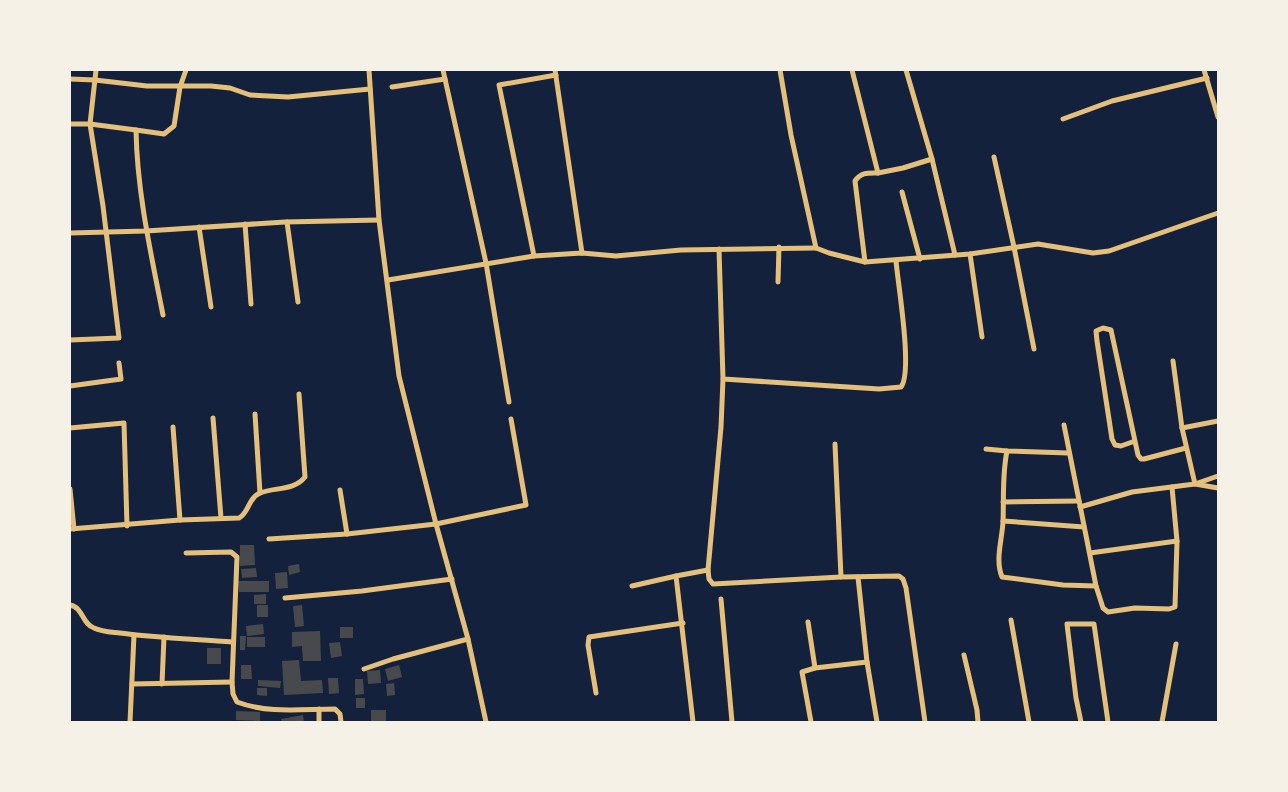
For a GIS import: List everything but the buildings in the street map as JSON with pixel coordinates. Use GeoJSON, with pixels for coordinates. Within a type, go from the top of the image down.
{"type":"FeatureCollection","features":[{"type":"Feature","properties":{"kind":"street"},"geometry":{"type":"LineString","coordinates":[[70,340],[119,338],[90,124],[96,70]]}},
{"type":"Feature","properties":{"kind":"street"},"geometry":{"type":"LineString","coordinates":[[70,124],[90,124],[164,134],[174,126],[180,87],[186,70]]}},
{"type":"Feature","properties":{"kind":"street"},"geometry":{"type":"LineString","coordinates":[[369,70],[379,220],[399,376],[436,524],[468,638],[486,722]]}},
{"type":"Feature","properties":{"kind":"street"},"geometry":{"type":"LineString","coordinates":[[442,70],[486,263],[509,402]]}},
{"type":"Feature","properties":{"kind":"street"},"geometry":{"type":"LineString","coordinates":[[780,70],[791,135],[816,248]]}},
{"type":"Feature","properties":{"kind":"street"},"geometry":{"type":"LineString","coordinates":[[852,70],[878,173]]}},
{"type":"Feature","properties":{"kind":"street"},"geometry":{"type":"LineString","coordinates":[[906,70],[932,159],[955,255]]}},
{"type":"Feature","properties":{"kind":"street"},"geometry":{"type":"LineString","coordinates":[[1204,70],[1218,117]]}},
{"type":"Feature","properties":{"kind":"street"},"geometry":{"type":"LineString","coordinates":[[534,256],[499,85],[555,72],[582,254]]}},
{"type":"Feature","properties":{"kind":"street"},"geometry":{"type":"LineString","coordinates":[[1063,119],[1112,101],[1206,78]]}},
{"type":"Feature","properties":{"kind":"street"},"geometry":{"type":"LineString","coordinates":[[70,79],[147,86],[211,86],[230,88],[250,95],[288,97],[370,89]]}},
{"type":"Feature","properties":{"kind":"street"},"geometry":{"type":"LineString","coordinates":[[392,87],[444,79]]}},
{"type":"Feature","properties":{"kind":"street"},"geometry":{"type":"LineString","coordinates":[[136,130],[136,150],[146,231],[163,315]]}},
{"type":"Feature","properties":{"kind":"street"},"geometry":{"type":"LineString","coordinates":[[994,157],[1034,349]]}},
{"type":"Feature","properties":{"kind":"street"},"geometry":{"type":"LineString","coordinates":[[865,262],[855,181],[858,176],[864,173],[878,173],[903,168],[932,159]]}},
{"type":"Feature","properties":{"kind":"street"},"geometry":{"type":"LineString","coordinates":[[902,192],[920,258]]}},
{"type":"Feature","properties":{"kind":"street"},"geometry":{"type":"LineString","coordinates":[[388,280],[534,256],[582,254],[616,256],[719,248],[816,248],[865,262],[970,254],[1038,244],[1093,253],[1109,251],[1218,213]]}},
{"type":"Feature","properties":{"kind":"street"},"geometry":{"type":"LineString","coordinates":[[70,233],[146,231],[287,222],[379,220]]}},
{"type":"Feature","properties":{"kind":"street"},"geometry":{"type":"LineString","coordinates":[[287,222],[298,302]]}},
{"type":"Feature","properties":{"kind":"street"},"geometry":{"type":"LineString","coordinates":[[244,224],[251,304]]}},
{"type":"Feature","properties":{"kind":"street"},"geometry":{"type":"LineString","coordinates":[[199,227],[211,307]]}},
{"type":"Feature","properties":{"kind":"street"},"geometry":{"type":"LineString","coordinates":[[778,282],[779,247]]}},
{"type":"Feature","properties":{"kind":"street"},"geometry":{"type":"LineString","coordinates":[[719,248],[722,379],[721,427],[708,570],[709,579],[714,584],[841,577],[899,576],[904,582],[925,722]]}},
{"type":"Feature","properties":{"kind":"street"},"geometry":{"type":"LineString","coordinates":[[970,254],[982,337]]}},
{"type":"Feature","properties":{"kind":"street"},"geometry":{"type":"LineString","coordinates":[[722,379],[879,389],[901,387],[906,378],[906,349],[896,261]]}},
{"type":"Feature","properties":{"kind":"street"},"geometry":{"type":"LineString","coordinates":[[1135,442],[1118,446],[1115,445],[1112,439],[1096,341],[1096,332],[1103,328],[1111,330],[1138,455],[1141,459],[1144,459],[1186,448]]}},
{"type":"Feature","properties":{"kind":"street"},"geometry":{"type":"LineString","coordinates":[[1173,361],[1182,428],[1195,484]]}},
{"type":"Feature","properties":{"kind":"street"},"geometry":{"type":"LineString","coordinates":[[70,386],[121,379],[119,363]]}},
{"type":"Feature","properties":{"kind":"street"},"geometry":{"type":"LineString","coordinates":[[70,489],[72,529],[127,526],[180,520],[239,518],[243,516],[249,503],[260,493],[297,485],[305,477],[299,394]]}},
{"type":"Feature","properties":{"kind":"street"},"geometry":{"type":"LineString","coordinates":[[255,414],[260,493]]}},
{"type":"Feature","properties":{"kind":"street"},"geometry":{"type":"LineString","coordinates":[[213,418],[221,518]]}},
{"type":"Feature","properties":{"kind":"street"},"geometry":{"type":"LineString","coordinates":[[269,539],[347,534],[436,524],[526,505],[511,419]]}},
{"type":"Feature","properties":{"kind":"street"},"geometry":{"type":"LineString","coordinates":[[1182,428],[1218,420]]}},
{"type":"Feature","properties":{"kind":"street"},"geometry":{"type":"LineString","coordinates":[[70,428],[124,423],[127,526]]}},
{"type":"Feature","properties":{"kind":"street"},"geometry":{"type":"LineString","coordinates":[[1064,425],[1068,453],[1096,586],[1103,608],[1108,612],[1135,608],[1173,609],[1175,607],[1177,541],[1172,487]]}},
{"type":"Feature","properties":{"kind":"street"},"geometry":{"type":"LineString","coordinates":[[173,427],[180,520]]}},
{"type":"Feature","properties":{"kind":"street"},"geometry":{"type":"LineString","coordinates":[[835,444],[841,577]]}},
{"type":"Feature","properties":{"kind":"street"},"geometry":{"type":"LineString","coordinates":[[986,449],[1068,453]]}},
{"type":"Feature","properties":{"kind":"street"},"geometry":{"type":"LineString","coordinates":[[1007,451],[1004,464],[1003,521],[999,565],[1002,577],[1063,585],[1096,586]]}},
{"type":"Feature","properties":{"kind":"street"},"geometry":{"type":"LineString","coordinates":[[1003,502],[1080,504],[1132,492],[1195,484],[1218,476]]}},
{"type":"Feature","properties":{"kind":"street"},"geometry":{"type":"LineString","coordinates":[[1195,484],[1218,488]]}},
{"type":"Feature","properties":{"kind":"street"},"geometry":{"type":"LineString","coordinates":[[340,490],[347,534]]}},
{"type":"Feature","properties":{"kind":"street"},"geometry":{"type":"LineString","coordinates":[[1003,521],[1084,527]]}},
{"type":"Feature","properties":{"kind":"street"},"geometry":{"type":"LineString","coordinates":[[1090,553],[1177,541]]}},
{"type":"Feature","properties":{"kind":"street"},"geometry":{"type":"LineString","coordinates":[[186,553],[231,552],[235,554],[236,586],[232,682],[233,694],[237,702],[253,708],[282,711],[335,709],[340,714],[341,722]]}},
{"type":"Feature","properties":{"kind":"street"},"geometry":{"type":"LineString","coordinates":[[632,586],[708,570]]}},
{"type":"Feature","properties":{"kind":"street"},"geometry":{"type":"LineString","coordinates":[[676,576],[683,623],[693,722]]}},
{"type":"Feature","properties":{"kind":"street"},"geometry":{"type":"LineString","coordinates":[[858,577],[868,662],[878,722]]}},
{"type":"Feature","properties":{"kind":"street"},"geometry":{"type":"LineString","coordinates":[[285,598],[362,591],[452,579]]}},
{"type":"Feature","properties":{"kind":"street"},"geometry":{"type":"LineString","coordinates":[[721,599],[732,722]]}},
{"type":"Feature","properties":{"kind":"street"},"geometry":{"type":"LineString","coordinates":[[70,605],[77,608],[86,623],[92,628],[134,635],[233,642]]}},
{"type":"Feature","properties":{"kind":"street"},"geometry":{"type":"LineString","coordinates":[[1011,620],[1029,722]]}},
{"type":"Feature","properties":{"kind":"street"},"geometry":{"type":"LineString","coordinates":[[808,622],[815,668]]}},
{"type":"Feature","properties":{"kind":"street"},"geometry":{"type":"LineString","coordinates":[[596,693],[588,642],[589,637],[683,623]]}},
{"type":"Feature","properties":{"kind":"street"},"geometry":{"type":"LineString","coordinates":[[1081,722],[1066,624],[1094,624],[1108,722]]}},
{"type":"Feature","properties":{"kind":"street"},"geometry":{"type":"LineString","coordinates":[[130,722],[134,635]]}},
{"type":"Feature","properties":{"kind":"street"},"geometry":{"type":"LineString","coordinates":[[162,684],[164,637]]}},
{"type":"Feature","properties":{"kind":"street"},"geometry":{"type":"LineString","coordinates":[[364,669],[468,638]]}},
{"type":"Feature","properties":{"kind":"street"},"geometry":{"type":"LineString","coordinates":[[1162,722],[1176,644]]}},
{"type":"Feature","properties":{"kind":"street"},"geometry":{"type":"LineString","coordinates":[[964,655],[978,722]]}},
{"type":"Feature","properties":{"kind":"street"},"geometry":{"type":"LineString","coordinates":[[811,722],[802,672],[815,668],[868,662]]}},
{"type":"Feature","properties":{"kind":"street"},"geometry":{"type":"LineString","coordinates":[[132,684],[232,682]]}},
{"type":"Feature","properties":{"kind":"street"},"geometry":{"type":"LineString","coordinates":[[319,709],[319,722]]}}]}
